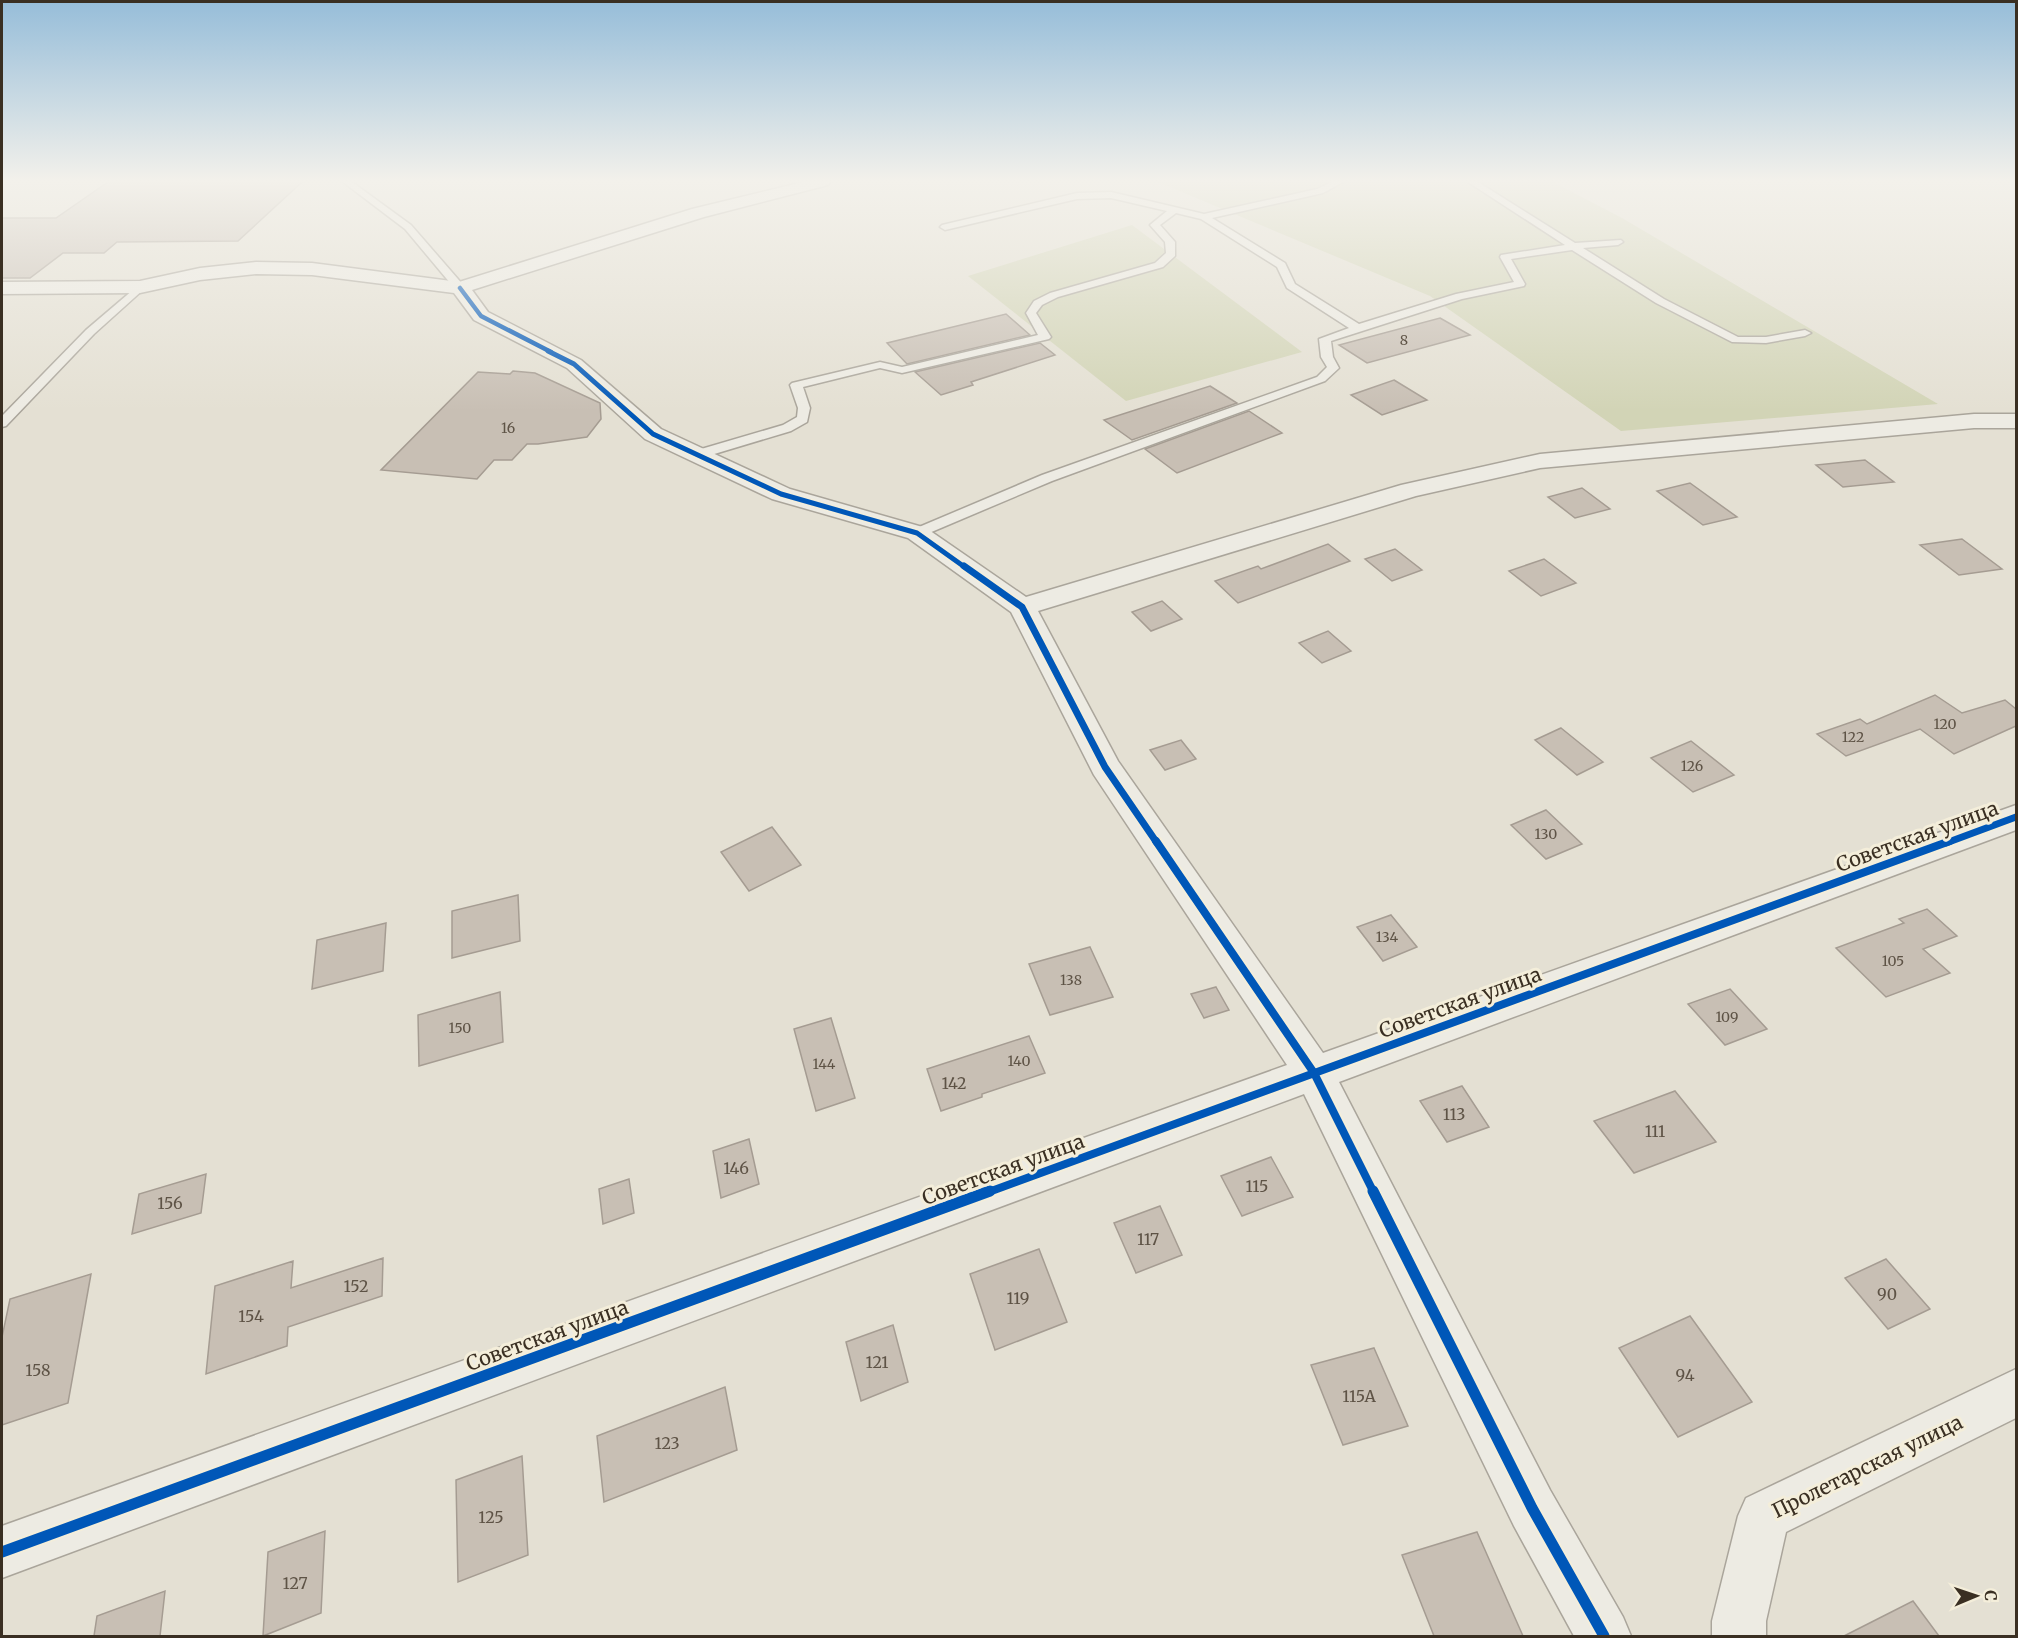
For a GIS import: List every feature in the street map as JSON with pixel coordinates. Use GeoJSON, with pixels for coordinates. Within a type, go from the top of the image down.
{"type":"FeatureCollection","features":[{"type":"Feature","properties":{"kind":"street"},"geometry":{"type":"LineString","coordinates":[[2,288],[140,287],[200,274],[256,268],[312,269],[460,288],[554,258]]}},
{"type":"Feature","properties":{"kind":"street"},"geometry":{"type":"LineString","coordinates":[[460,288],[481,316],[574,364],[653,434],[781,494],[917,533],[1022,607],[1106,767],[1314,1073],[1532,1508],[1604,1636]]}},
{"type":"Feature","properties":{"kind":"street"},"geometry":{"type":"LineString","coordinates":[[1022,607],[1410,490],[1540,461],[1926,425],[1974,421],[2016,421]]}},
{"type":"Feature","properties":{"kind":"street","name":"Советская улица"},"geometry":{"type":"LineString","coordinates":[[2,1552],[2016,817]]}},
{"type":"Feature","properties":{"kind":"street","name":"Пролетарская улица"},"geometry":{"type":"LineString","coordinates":[[1739,1636],[1739,1621],[1764,1516],[2016,1393]]}},
{"type":"Feature","properties":{"kind":"lane"},"geometry":{"type":"LineString","coordinates":[[435,258],[460,288]]}},
{"type":"Feature","properties":{"kind":"lane"},"geometry":{"type":"LineString","coordinates":[[696,455],[787,428],[803,419],[804,408],[796,385],[880,365],[902,370],[1045,337],[1031,313],[1038,303],[1054,295],[1159,265],[1166,258]]}},
{"type":"Feature","properties":{"kind":"lane"},"geometry":{"type":"LineString","coordinates":[[1270,258],[1281,265],[1291,286],[1359,329]]}},
{"type":"Feature","properties":{"kind":"lane"},"geometry":{"type":"LineString","coordinates":[[917,533],[1047,478],[1321,380],[1333,368],[1327,357],[1325,339],[1460,296],[1520,284],[1506,258]]}},
{"type":"Feature","properties":{"kind":"lane"},"geometry":{"type":"LineString","coordinates":[[1595,258],[1660,301],[1736,340],[1766,340],[1805,333]]}},
{"type":"Feature","properties":{"kind":"lane"},"geometry":{"type":"LineString","coordinates":[[2,423],[90,332],[140,287]]}},
{"type":"Feature","properties":{"kind":"green space"},"geometry":{"type":"Polygon","coordinates":[[[1024,258],[1177,258],[1302,352],[1126,401],[968,276],[1024,258]]]}},
{"type":"Feature","properties":{"kind":"green space"},"geometry":{"type":"Polygon","coordinates":[[[1340,258],[1691,258],[1938,404],[1621,431],[1430,296],[1340,258]]]}},
{"type":"Feature","properties":{"kind":"building"},"geometry":{"type":"Polygon","coordinates":[[[2,258],[56,258],[30,278],[2,278],[2,258]]]}},
{"type":"Feature","properties":{"kind":"building"},"geometry":{"type":"Polygon","coordinates":[[[1006,314],[1030,335],[907,364],[887,343],[1006,314]]]}},
{"type":"Feature","properties":{"kind":"building"},"geometry":{"type":"Polygon","coordinates":[[[1440,318],[1470,335],[1367,363],[1339,345],[1440,318]]]}},
{"type":"Feature","properties":{"kind":"building"},"geometry":{"type":"Polygon","coordinates":[[[1040,343],[1055,355],[971,382],[973,385],[941,395],[915,372],[1040,343]]]}},
{"type":"Feature","properties":{"kind":"building"},"geometry":{"type":"Polygon","coordinates":[[[513,371],[535,373],[600,403],[601,419],[587,437],[527,444],[512,460],[494,460],[477,479],[381,470],[478,372],[510,374],[513,371]]]}},
{"type":"Feature","properties":{"kind":"building"},"geometry":{"type":"Polygon","coordinates":[[[1394,380],[1427,400],[1382,415],[1351,395],[1394,380]]]}},
{"type":"Feature","properties":{"kind":"building"},"geometry":{"type":"Polygon","coordinates":[[[1210,386],[1237,403],[1132,440],[1104,420],[1210,386]]]}},
{"type":"Feature","properties":{"kind":"building"},"geometry":{"type":"Polygon","coordinates":[[[1249,411],[1282,433],[1177,473],[1145,449],[1249,411]]]}},
{"type":"Feature","properties":{"kind":"building"},"geometry":{"type":"Polygon","coordinates":[[[1865,460],[1894,482],[1843,487],[1816,465],[1865,460]]]}},
{"type":"Feature","properties":{"kind":"building"},"geometry":{"type":"Polygon","coordinates":[[[1690,483],[1737,517],[1703,525],[1657,491],[1690,483]]]}},
{"type":"Feature","properties":{"kind":"building"},"geometry":{"type":"Polygon","coordinates":[[[1582,488],[1610,509],[1575,518],[1548,497],[1582,488]]]}},
{"type":"Feature","properties":{"kind":"building"},"geometry":{"type":"Polygon","coordinates":[[[1962,539],[2002,569],[1959,575],[1920,545],[1962,539]]]}},
{"type":"Feature","properties":{"kind":"building"},"geometry":{"type":"Polygon","coordinates":[[[1328,544],[1350,561],[1238,603],[1215,581],[1258,566],[1261,569],[1328,544]]]}},
{"type":"Feature","properties":{"kind":"building"},"geometry":{"type":"Polygon","coordinates":[[[1395,549],[1422,570],[1392,581],[1365,559],[1395,549]]]}},
{"type":"Feature","properties":{"kind":"building"},"geometry":{"type":"Polygon","coordinates":[[[1544,559],[1576,583],[1541,596],[1509,571],[1544,559]]]}},
{"type":"Feature","properties":{"kind":"building"},"geometry":{"type":"Polygon","coordinates":[[[1162,601],[1182,619],[1151,631],[1132,612],[1162,601]]]}},
{"type":"Feature","properties":{"kind":"building"},"geometry":{"type":"Polygon","coordinates":[[[1328,631],[1351,651],[1322,663],[1299,643],[1328,631]]]}},
{"type":"Feature","properties":{"kind":"building"},"geometry":{"type":"Polygon","coordinates":[[[1935,695],[1962,713],[2005,700],[2016,709],[2016,726],[1954,754],[1920,729],[1846,756],[1817,734],[1860,719],[1867,724],[1935,695]]]}},
{"type":"Feature","properties":{"kind":"building"},"geometry":{"type":"Polygon","coordinates":[[[1561,728],[1603,762],[1577,775],[1535,740],[1561,728]]]}},
{"type":"Feature","properties":{"kind":"building"},"geometry":{"type":"Polygon","coordinates":[[[1181,740],[1196,759],[1165,770],[1150,750],[1181,740]]]}},
{"type":"Feature","properties":{"kind":"building"},"geometry":{"type":"Polygon","coordinates":[[[1691,741],[1734,775],[1693,792],[1651,758],[1691,741]]]}},
{"type":"Feature","properties":{"kind":"building"},"geometry":{"type":"Polygon","coordinates":[[[1546,810],[1582,844],[1546,859],[1511,825],[1546,810]]]}},
{"type":"Feature","properties":{"kind":"building"},"geometry":{"type":"Polygon","coordinates":[[[772,827],[801,865],[749,891],[721,852],[772,827]]]}},
{"type":"Feature","properties":{"kind":"building"},"geometry":{"type":"Polygon","coordinates":[[[518,895],[520,941],[452,958],[452,911],[518,895]]]}},
{"type":"Feature","properties":{"kind":"building"},"geometry":{"type":"Polygon","coordinates":[[[1927,909],[1957,936],[1923,949],[1950,973],[1886,997],[1836,948],[1904,923],[1899,919],[1927,909]]]}},
{"type":"Feature","properties":{"kind":"building"},"geometry":{"type":"Polygon","coordinates":[[[1391,915],[1417,947],[1383,961],[1357,927],[1391,915]]]}},
{"type":"Feature","properties":{"kind":"building"},"geometry":{"type":"Polygon","coordinates":[[[386,923],[383,971],[312,989],[317,940],[386,923]]]}},
{"type":"Feature","properties":{"kind":"building"},"geometry":{"type":"Polygon","coordinates":[[[1090,947],[1113,997],[1050,1015],[1029,964],[1090,947]]]}},
{"type":"Feature","properties":{"kind":"building"},"geometry":{"type":"Polygon","coordinates":[[[1216,987],[1229,1010],[1204,1018],[1191,994],[1216,987]]]}},
{"type":"Feature","properties":{"kind":"building"},"geometry":{"type":"Polygon","coordinates":[[[1730,989],[1767,1029],[1725,1045],[1688,1004],[1730,989]]]}},
{"type":"Feature","properties":{"kind":"building"},"geometry":{"type":"Polygon","coordinates":[[[500,992],[503,1042],[419,1066],[418,1015],[500,992]]]}},
{"type":"Feature","properties":{"kind":"building"},"geometry":{"type":"Polygon","coordinates":[[[831,1018],[855,1098],[816,1111],[794,1029],[831,1018]]]}},
{"type":"Feature","properties":{"kind":"building"},"geometry":{"type":"Polygon","coordinates":[[[1029,1036],[1045,1073],[982,1094],[982,1097],[941,1111],[927,1069],[1029,1036]]]}},
{"type":"Feature","properties":{"kind":"building"},"geometry":{"type":"Polygon","coordinates":[[[1462,1086],[1489,1127],[1447,1142],[1420,1101],[1462,1086]]]}},
{"type":"Feature","properties":{"kind":"building"},"geometry":{"type":"Polygon","coordinates":[[[1675,1091],[1716,1142],[1634,1173],[1594,1121],[1675,1091]]]}},
{"type":"Feature","properties":{"kind":"building"},"geometry":{"type":"Polygon","coordinates":[[[749,1139],[759,1184],[721,1198],[713,1151],[749,1139]]]}},
{"type":"Feature","properties":{"kind":"building"},"geometry":{"type":"Polygon","coordinates":[[[1271,1157],[1293,1197],[1242,1216],[1221,1176],[1271,1157]]]}},
{"type":"Feature","properties":{"kind":"building"},"geometry":{"type":"Polygon","coordinates":[[[206,1174],[201,1213],[132,1234],[139,1194],[206,1174]]]}},
{"type":"Feature","properties":{"kind":"building"},"geometry":{"type":"Polygon","coordinates":[[[629,1179],[634,1213],[603,1224],[599,1189],[629,1179]]]}},
{"type":"Feature","properties":{"kind":"building"},"geometry":{"type":"Polygon","coordinates":[[[1160,1206],[1182,1255],[1136,1273],[1114,1223],[1160,1206]]]}},
{"type":"Feature","properties":{"kind":"building"},"geometry":{"type":"Polygon","coordinates":[[[1039,1249],[1067,1322],[995,1350],[970,1274],[1039,1249]]]}},
{"type":"Feature","properties":{"kind":"building"},"geometry":{"type":"Polygon","coordinates":[[[383,1258],[382,1296],[288,1327],[287,1346],[206,1374],[215,1286],[293,1261],[291,1288],[383,1258]]]}},
{"type":"Feature","properties":{"kind":"building"},"geometry":{"type":"Polygon","coordinates":[[[1886,1259],[1930,1309],[1888,1329],[1845,1278],[1886,1259]]]}},
{"type":"Feature","properties":{"kind":"building"},"geometry":{"type":"Polygon","coordinates":[[[91,1274],[68,1403],[2,1425],[2,1337],[10,1299],[91,1274]]]}},
{"type":"Feature","properties":{"kind":"building"},"geometry":{"type":"Polygon","coordinates":[[[1690,1316],[1752,1402],[1678,1437],[1619,1348],[1690,1316]]]}},
{"type":"Feature","properties":{"kind":"building"},"geometry":{"type":"Polygon","coordinates":[[[893,1325],[908,1382],[861,1401],[846,1342],[893,1325]]]}},
{"type":"Feature","properties":{"kind":"building"},"geometry":{"type":"Polygon","coordinates":[[[1374,1348],[1408,1426],[1343,1445],[1311,1365],[1374,1348]]]}},
{"type":"Feature","properties":{"kind":"building"},"geometry":{"type":"Polygon","coordinates":[[[725,1387],[737,1450],[604,1502],[597,1436],[725,1387]]]}},
{"type":"Feature","properties":{"kind":"building"},"geometry":{"type":"Polygon","coordinates":[[[522,1456],[528,1555],[458,1582],[456,1480],[522,1456]]]}},
{"type":"Feature","properties":{"kind":"building"},"geometry":{"type":"Polygon","coordinates":[[[325,1531],[321,1613],[263,1636],[268,1552],[325,1531]]]}},
{"type":"Feature","properties":{"kind":"building"},"geometry":{"type":"Polygon","coordinates":[[[1477,1532],[1523,1636],[1434,1636],[1402,1555],[1477,1532]]]}},
{"type":"Feature","properties":{"kind":"building"},"geometry":{"type":"Polygon","coordinates":[[[165,1591],[160,1636],[94,1636],[97,1616],[165,1591]]]}},
{"type":"Feature","properties":{"kind":"building"},"geometry":{"type":"Polygon","coordinates":[[[1913,1601],[1939,1636],[1844,1636],[1913,1601]]]}},
{"type":"Feature","properties":{"kind":"cycle path"},"geometry":{"type":"LineString","coordinates":[[460,288],[481,316],[574,364],[653,434],[781,494],[917,533],[1022,607],[1105,767],[1314,1073],[1532,1508],[1604,1636]]}},
{"type":"Feature","properties":{"kind":"cycle path"},"geometry":{"type":"LineString","coordinates":[[2,1552],[2016,817]]}}]}
